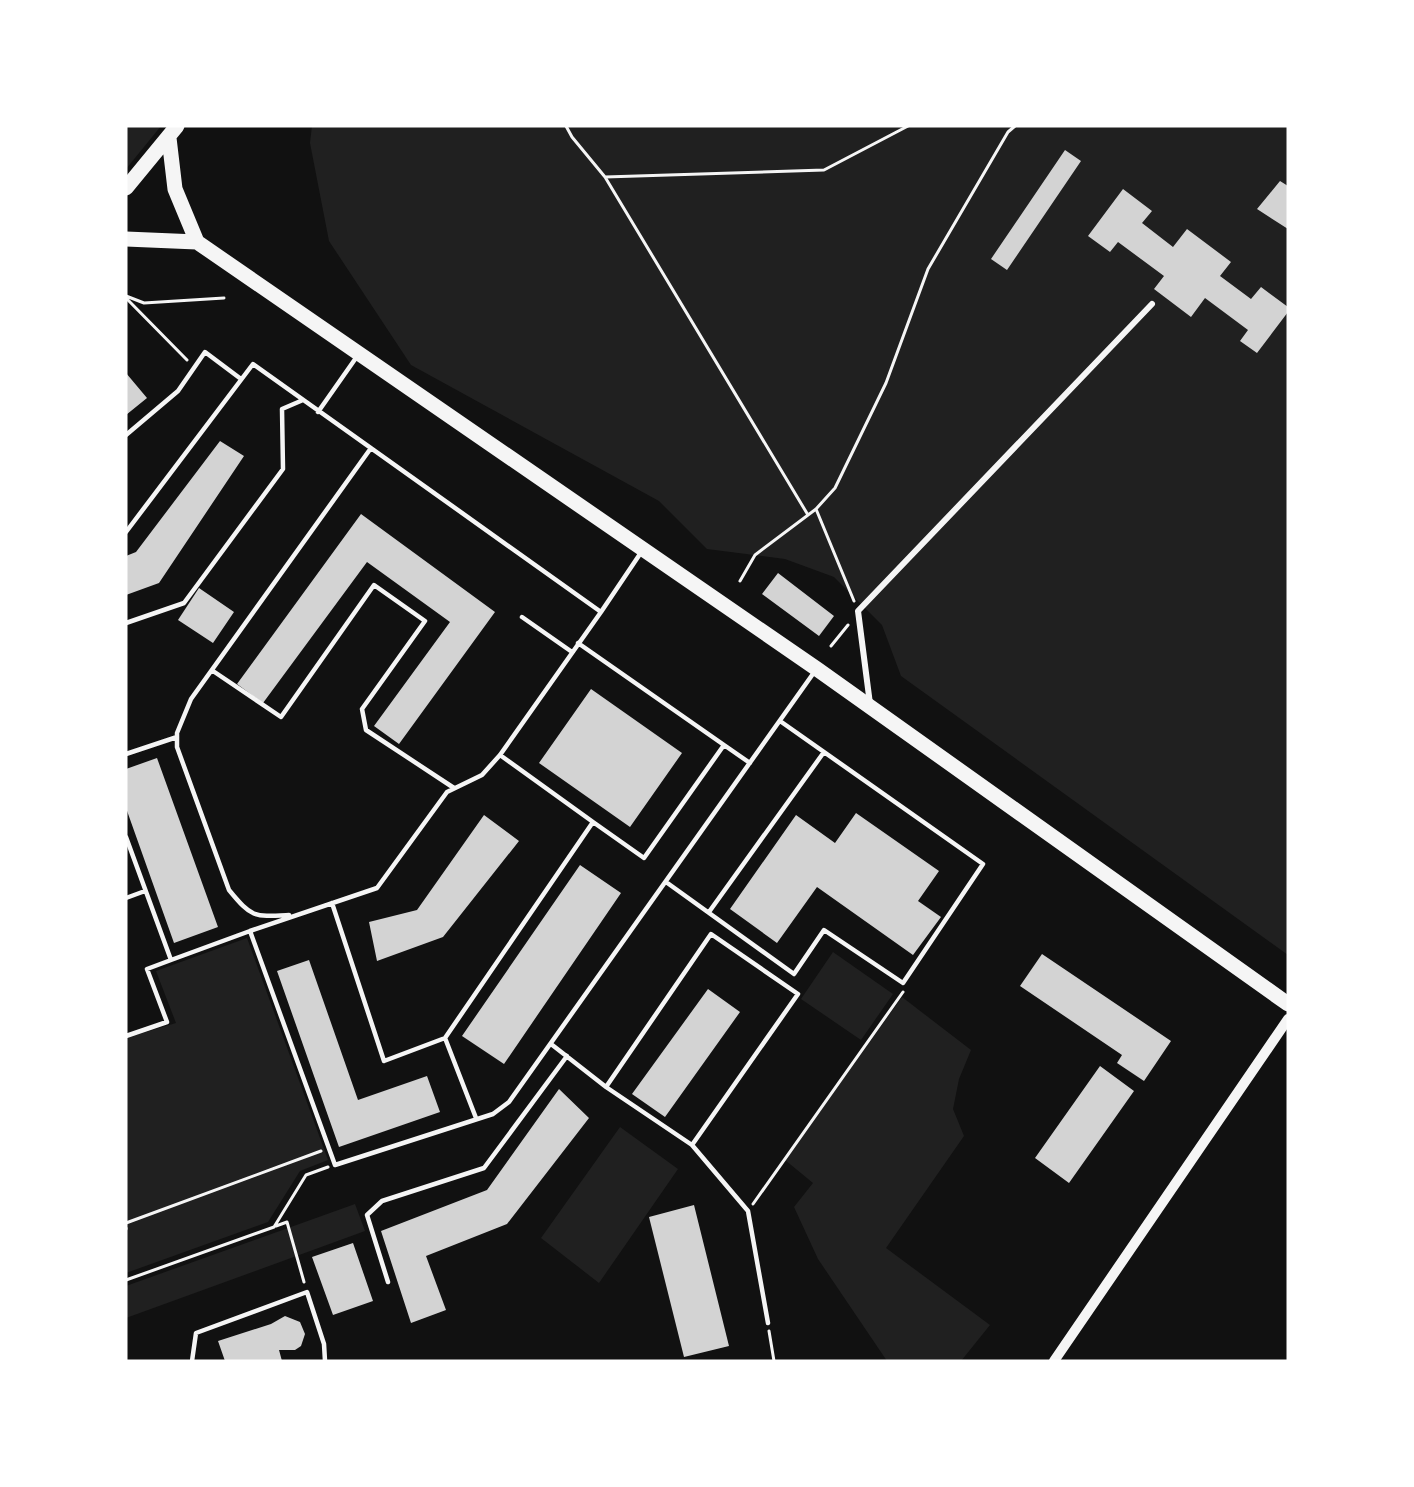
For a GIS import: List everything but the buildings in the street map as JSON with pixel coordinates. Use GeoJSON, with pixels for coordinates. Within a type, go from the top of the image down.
{"type":"FeatureCollection","features":[{"type":"Feature","properties":{"kind":"main road"},"geometry":{"type":"LineString","coordinates":[[126,188],[173,132]]}},
{"type":"Feature","properties":{"kind":"main road"},"geometry":{"type":"LineString","coordinates":[[173,132],[175,189],[197,242]]}},
{"type":"Feature","properties":{"kind":"main road"},"geometry":{"type":"LineString","coordinates":[[126,239],[197,242],[817,669],[1288,1004]]}},
{"type":"Feature","properties":{"kind":"street"},"geometry":{"type":"LineString","coordinates":[[870,707],[858,611],[1152,304]]}},
{"type":"Feature","properties":{"kind":"street"},"geometry":{"type":"LineString","coordinates":[[1054,1361],[1288,1019]]}},
{"type":"Feature","properties":{"kind":"lane"},"geometry":{"type":"LineString","coordinates":[[126,435],[178,392],[205,352],[242,379]]}},
{"type":"Feature","properties":{"kind":"lane"},"geometry":{"type":"LineString","coordinates":[[318,412],[359,354]]}},
{"type":"Feature","properties":{"kind":"lane"},"geometry":{"type":"LineString","coordinates":[[126,532],[253,364],[601,612]]}},
{"type":"Feature","properties":{"kind":"lane"},"geometry":{"type":"LineString","coordinates":[[126,623],[184,603],[283,469],[282,409],[303,400]]}},
{"type":"Feature","properties":{"kind":"lane"},"geometry":{"type":"LineString","coordinates":[[296,914],[258,916],[244,908],[229,890],[177,747],[177,737],[191,699],[371,448]]}},
{"type":"Feature","properties":{"kind":"lane"},"geometry":{"type":"LineString","coordinates":[[126,1036],[167,1022],[147,969],[296,914],[377,888],[447,792],[482,775],[500,754],[643,549]]}},
{"type":"Feature","properties":{"kind":"lane"},"geometry":{"type":"LineString","coordinates":[[213,671],[281,717],[374,585],[425,621],[362,710],[366,730],[454,788]]}},
{"type":"Feature","properties":{"kind":"lane"},"geometry":{"type":"LineString","coordinates":[[522,617],[572,652]]}},
{"type":"Feature","properties":{"kind":"lane"},"geometry":{"type":"LineString","coordinates":[[578,643],[750,763]]}},
{"type":"Feature","properties":{"kind":"lane"},"geometry":{"type":"LineString","coordinates":[[250,931],[335,1165],[493,1114],[509,1102],[817,669]]}},
{"type":"Feature","properties":{"kind":"lane"},"geometry":{"type":"LineString","coordinates":[[666,882],[794,974],[824,930],[903,983],[983,864],[780,721]]}},
{"type":"Feature","properties":{"kind":"lane"},"geometry":{"type":"LineString","coordinates":[[126,754],[177,737]]}},
{"type":"Feature","properties":{"kind":"lane"},"geometry":{"type":"LineString","coordinates":[[500,754],[644,858],[724,745]]}},
{"type":"Feature","properties":{"kind":"lane"},"geometry":{"type":"LineString","coordinates":[[709,912],[824,752]]}},
{"type":"Feature","properties":{"kind":"lane"},"geometry":{"type":"LineString","coordinates":[[332,903],[384,1061],[445,1038],[593,822]]}},
{"type":"Feature","properties":{"kind":"lane"},"geometry":{"type":"LineString","coordinates":[[126,837],[171,960]]}},
{"type":"Feature","properties":{"kind":"lane"},"geometry":{"type":"LineString","coordinates":[[126,898],[145,891]]}},
{"type":"Feature","properties":{"kind":"lane"},"geometry":{"type":"LineString","coordinates":[[606,1087],[711,934],[798,994],[692,1145]]}},
{"type":"Feature","properties":{"kind":"lane"},"geometry":{"type":"LineString","coordinates":[[445,1038],[476,1118]]}},
{"type":"Feature","properties":{"kind":"lane"},"geometry":{"type":"LineString","coordinates":[[551,1044],[606,1087],[692,1145],[748,1210],[768,1323]]}},
{"type":"Feature","properties":{"kind":"lane"},"geometry":{"type":"LineString","coordinates":[[388,1282],[367,1215],[382,1201],[484,1168],[567,1056]]}},
{"type":"Feature","properties":{"kind":"lane"},"geometry":{"type":"LineString","coordinates":[[192,1361],[196,1334],[307,1292],[316,1315],[325,1361]]}},
{"type":"Feature","properties":{"kind":"path"},"geometry":{"type":"LineString","coordinates":[[566,126],[572,137],[605,177],[808,515]]}},
{"type":"Feature","properties":{"kind":"path"},"geometry":{"type":"LineString","coordinates":[[605,177],[824,170],[908,126]]}},
{"type":"Feature","properties":{"kind":"path"},"geometry":{"type":"LineString","coordinates":[[740,581],[755,555],[816,509],[835,488],[886,383],[928,269],[1012,126]]}},
{"type":"Feature","properties":{"kind":"path"},"geometry":{"type":"LineString","coordinates":[[126,297],[144,303],[224,298]]}},
{"type":"Feature","properties":{"kind":"path"},"geometry":{"type":"LineString","coordinates":[[126,297],[194,368]]}},
{"type":"Feature","properties":{"kind":"path"},"geometry":{"type":"LineString","coordinates":[[816,509],[858,611],[831,646]]}},
{"type":"Feature","properties":{"kind":"path"},"geometry":{"type":"LineString","coordinates":[[748,1210],[909,982]]}},
{"type":"Feature","properties":{"kind":"path"},"geometry":{"type":"LineString","coordinates":[[126,1223],[329,1149]]}},
{"type":"Feature","properties":{"kind":"path"},"geometry":{"type":"LineString","coordinates":[[274,1227],[306,1174],[335,1165]]}},
{"type":"Feature","properties":{"kind":"path"},"geometry":{"type":"LineString","coordinates":[[126,1280],[287,1222],[307,1292]]}},
{"type":"Feature","properties":{"kind":"path"},"geometry":{"type":"LineString","coordinates":[[768,1323],[774,1361]]}},
{"type":"Feature","properties":{"kind":"shaded area"},"geometry":{"type":"Polygon","coordinates":[[[126,126],[161,126],[126,169],[126,126]]]}},
{"type":"Feature","properties":{"kind":"shaded area"},"geometry":{"type":"Polygon","coordinates":[[[312,126],[1288,126],[1288,955],[901,676],[882,625],[834,577],[785,559],[707,549],[659,501],[411,365],[329,241],[310,143],[312,126]]]}},
{"type":"Feature","properties":{"kind":"shaded area"},"geometry":{"type":"Polygon","coordinates":[[[247,938],[328,1160],[300,1171],[268,1222],[126,1273],[126,1038],[176,1023],[156,971],[247,938]]]}},
{"type":"Feature","properties":{"kind":"shaded area"},"geometry":{"type":"Polygon","coordinates":[[[833,952],[893,994],[861,1040],[801,999],[833,952]]]}},
{"type":"Feature","properties":{"kind":"shaded area"},"geometry":{"type":"Polygon","coordinates":[[[902,997],[971,1050],[959,1079],[953,1109],[964,1136],[886,1248],[990,1325],[961,1361],[887,1361],[818,1259],[794,1207],[813,1183],[785,1160],[902,997]]]}},
{"type":"Feature","properties":{"kind":"shaded area"},"geometry":{"type":"Polygon","coordinates":[[[620,1127],[678,1169],[599,1283],[541,1238],[620,1127]]]}},
{"type":"Feature","properties":{"kind":"shaded area"},"geometry":{"type":"Polygon","coordinates":[[[355,1204],[365,1231],[126,1318],[126,1286],[355,1204]]]}}]}
